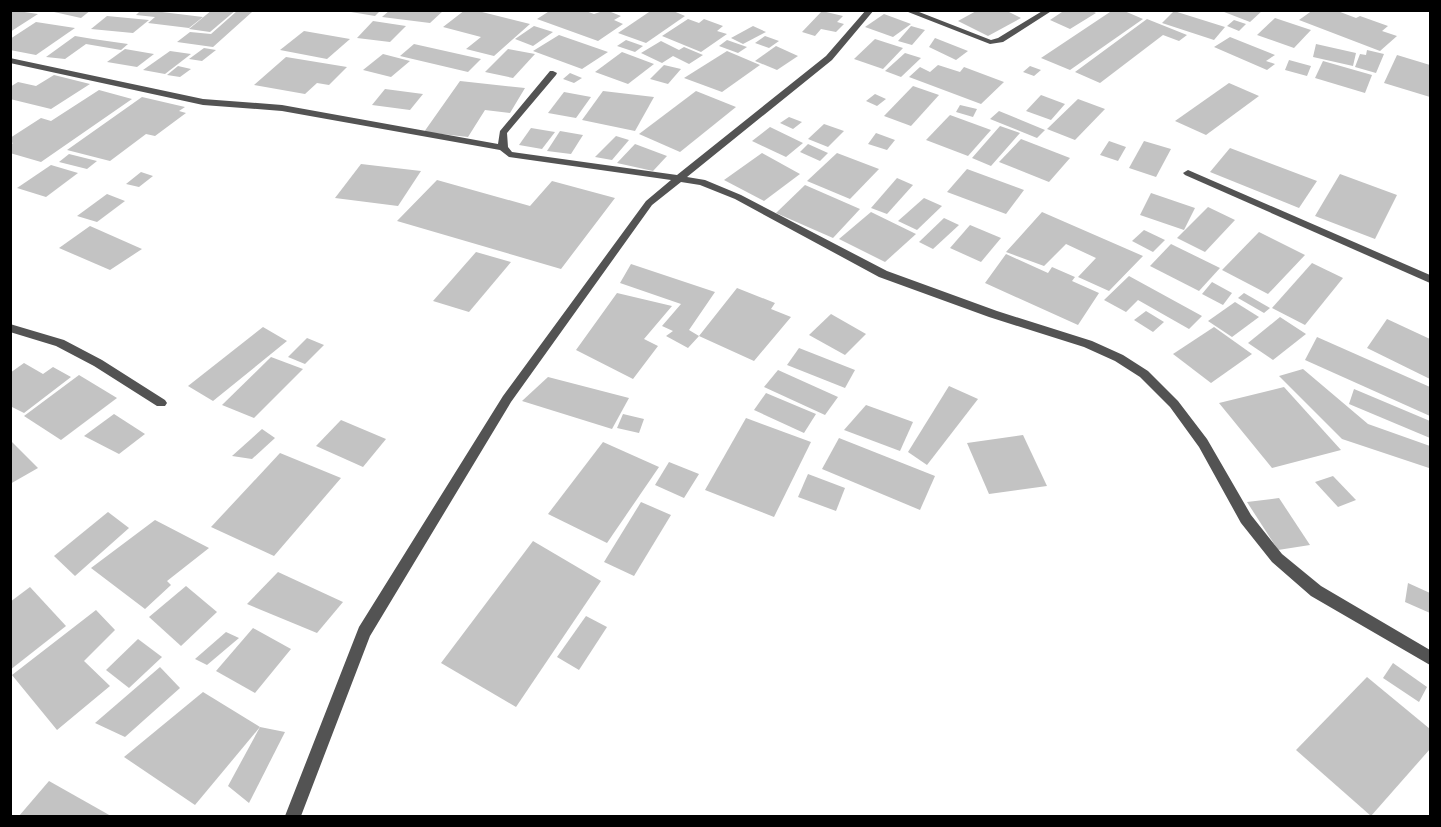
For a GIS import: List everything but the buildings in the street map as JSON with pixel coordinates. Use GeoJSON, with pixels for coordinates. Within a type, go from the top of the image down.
{"type":"FeatureCollection","features":[{"type":"Feature","properties":{"kind":"street"},"geometry":{"type":"LineString","coordinates":[[293,816],[364,632],[507,399],[649,203],[829,58],[871,10]]}},
{"type":"Feature","properties":{"kind":"street"},"geometry":{"type":"LineString","coordinates":[[906,10],[990,42],[1006,37],[1050,10]]}},
{"type":"Feature","properties":{"kind":"street"},"geometry":{"type":"LineString","coordinates":[[10,60],[203,102],[282,108],[503,148],[510,154],[523,158],[702,182],[738,197],[883,274],[993,314],[1088,344],[1119,358],[1144,374],[1174,404],[1203,443],[1246,519],[1277,558],[1316,591],[1431,658]]}},
{"type":"Feature","properties":{"kind":"street"},"geometry":{"type":"LineString","coordinates":[[503,148],[503,134],[553,73]]}},
{"type":"Feature","properties":{"kind":"street"},"geometry":{"type":"LineString","coordinates":[[1188,173],[1431,279]]}},
{"type":"Feature","properties":{"kind":"street"},"geometry":{"type":"LineString","coordinates":[[10,328],[60,343],[98,363],[161,403]]}}]}
